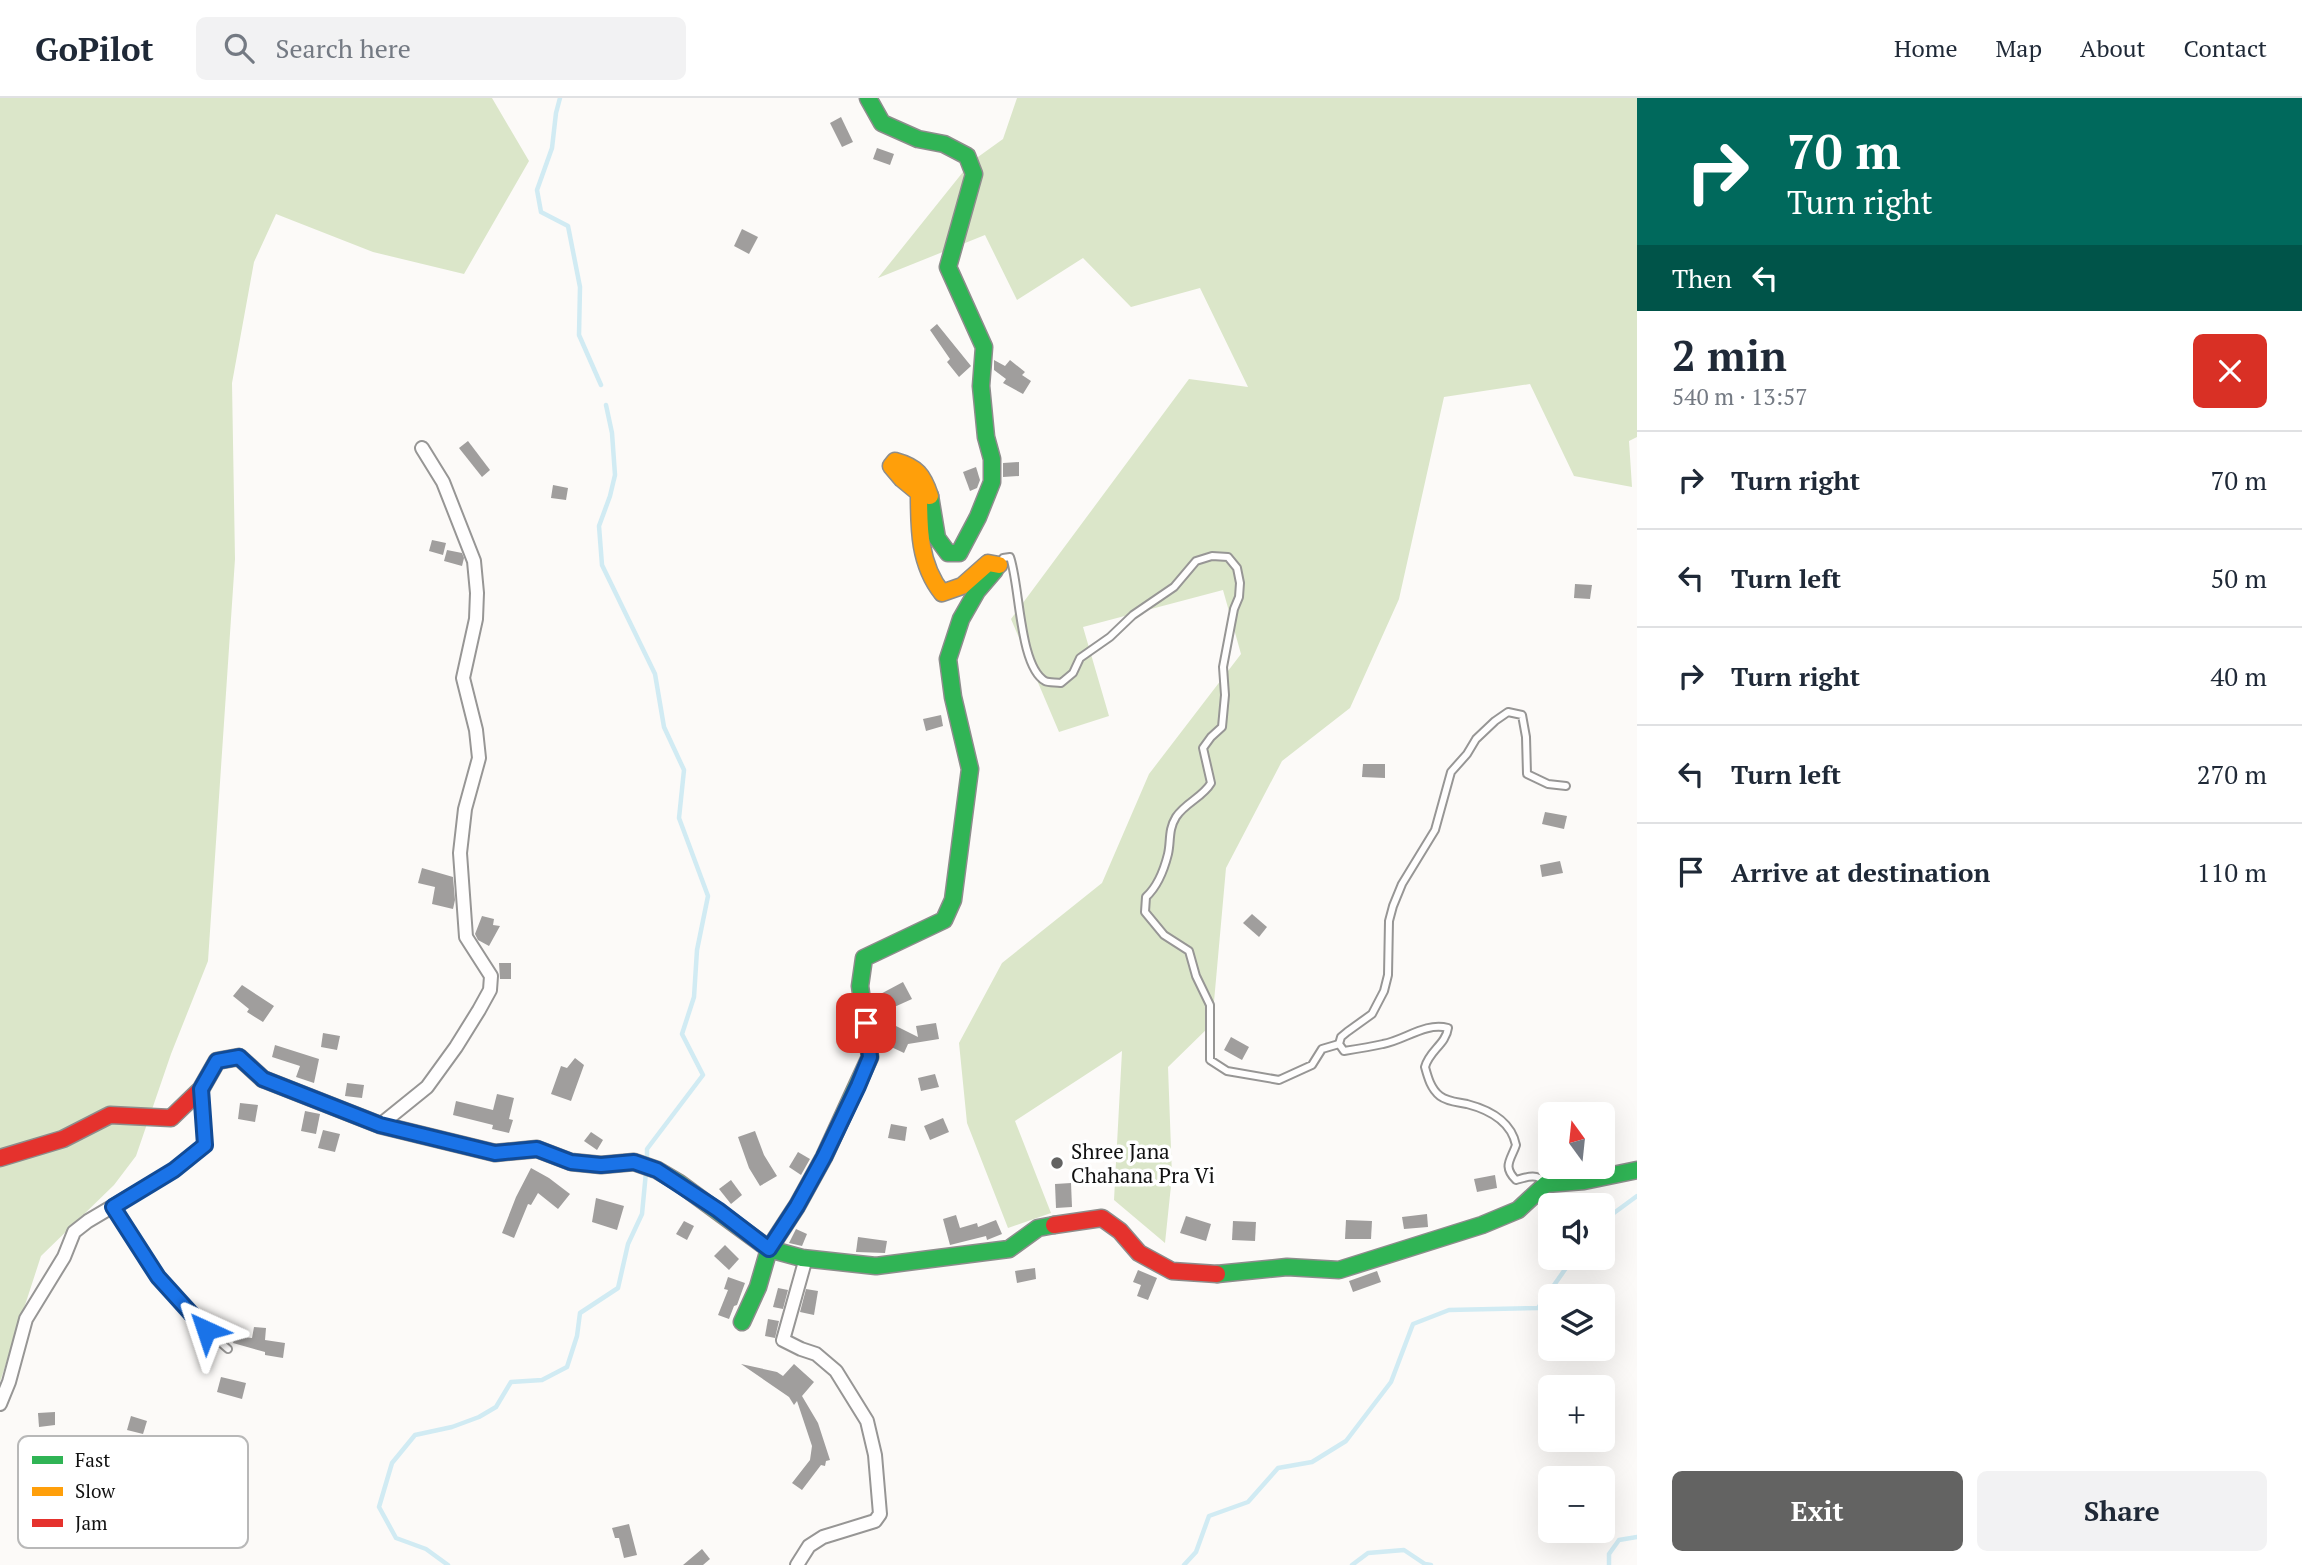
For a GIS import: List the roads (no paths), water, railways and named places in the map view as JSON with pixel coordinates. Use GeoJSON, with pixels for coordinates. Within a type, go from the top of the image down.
{"type":"FeatureCollection","features":[{"type":"Feature","properties":{"kind":"street"},"geometry":{"type":"LineString","coordinates":[[742,1322],[758,1287],[769,1249],[824,1157],[870,1057],[860,986],[864,958],[944,920],[953,900],[970,769],[953,697],[948,659],[961,619],[977,591],[999,565],[988,563],[962,586],[942,593],[928,570],[922,545],[919,493],[891,466],[895,461],[909,465],[924,478],[933,505],[937,538],[948,553],[959,553],[992,482],[992,459],[986,437],[981,386],[984,346],[948,267],[974,174],[967,156],[944,144],[918,139],[882,123],[867,98]]}},
{"type":"Feature","properties":{"kind":"street"},"geometry":{"type":"LineString","coordinates":[[380,1125],[427,1087],[479,1010],[490,990],[491,976],[466,937],[460,853],[465,809],[479,758],[476,730],[463,678],[475,619],[477,593],[474,561],[443,482],[422,448]]}},
{"type":"Feature","properties":{"kind":"street"},"geometry":{"type":"LineString","coordinates":[[0,1158],[63,1139],[110,1115],[171,1118],[201,1089],[217,1061],[239,1057],[263,1079],[380,1125],[495,1153],[537,1149],[571,1162],[601,1165],[634,1162],[657,1170],[718,1210],[769,1249],[806,1258],[876,1266],[985,1253],[1009,1249],[1038,1228],[1102,1218],[1120,1230],[1139,1253],[1172,1271],[1222,1274],[1287,1267],[1339,1270],[1482,1225],[1518,1210],[1546,1184],[1584,1181],[1637,1170]]}},
{"type":"Feature","properties":{"kind":"street"},"geometry":{"type":"LineString","coordinates":[[0,1404],[9,1382],[26,1319],[64,1257],[74,1231],[88,1220],[174,1170],[205,1145],[201,1089]]}},
{"type":"Feature","properties":{"kind":"street"},"geometry":{"type":"LineString","coordinates":[[797,1565],[809,1546],[822,1537],[864,1526],[875,1521],[880,1514],[875,1455],[867,1421],[835,1371],[816,1354],[783,1340],[806,1258]]}},
{"type":"Feature","properties":{"kind":"lane"},"geometry":{"type":"LineString","coordinates":[[999,565],[1003,558],[1010,557],[1019,600],[1023,642],[1039,675],[1046,682],[1061,682],[1073,673],[1080,658],[1110,637],[1133,615],[1174,587],[1196,561],[1212,556],[1228,557],[1237,568],[1239,597],[1234,609],[1223,667],[1222,727],[1203,748],[1211,783],[1207,790],[1194,798],[1177,816],[1169,832],[1169,852],[1156,888],[1146,897],[1145,912],[1164,935],[1189,951],[1196,975],[1210,1005],[1210,1060],[1227,1071],[1279,1080],[1312,1065],[1322,1049],[1339,1044]]}},
{"type":"Feature","properties":{"kind":"lane"},"geometry":{"type":"LineString","coordinates":[[1339,1044],[1342,1037],[1367,1020],[1378,1006],[1387,983],[1389,921],[1395,898],[1434,830],[1451,772],[1476,739],[1494,721],[1508,712],[1522,715],[1526,737],[1527,774],[1548,784],[1566,786]]}},
{"type":"Feature","properties":{"kind":"lane"},"geometry":{"type":"LineString","coordinates":[[1339,1044],[1344,1051],[1384,1044],[1430,1027],[1448,1028],[1447,1036],[1432,1052],[1425,1067],[1433,1088],[1446,1100],[1478,1108],[1507,1124],[1512,1130],[1516,1145],[1507,1167],[1510,1174],[1516,1180],[1532,1176],[1540,1178],[1546,1184]]}},
{"type":"Feature","properties":{"kind":"lane"},"geometry":{"type":"LineString","coordinates":[[113,1207],[158,1277],[206,1330],[228,1349]]}},
{"type":"Feature","properties":{"kind":"waterway"},"geometry":{"type":"LineString","coordinates":[[560,98],[552,148],[537,190],[541,212],[568,226],[580,287],[579,335],[601,385]]}},
{"type":"Feature","properties":{"kind":"waterway"},"geometry":{"type":"LineString","coordinates":[[606,405],[612,433],[615,475],[599,526],[602,565],[655,674],[664,727],[684,770],[679,818],[708,896],[697,950],[694,997],[682,1034],[703,1075],[647,1149],[647,1163]]}},
{"type":"Feature","properties":{"kind":"waterway"},"geometry":{"type":"LineString","coordinates":[[448,1565],[426,1549],[396,1538],[379,1507],[392,1463],[415,1435],[452,1427],[496,1407],[511,1382],[542,1380],[567,1367],[577,1336],[580,1313],[618,1288],[628,1244],[642,1214],[646,1172]]}},
{"type":"Feature","properties":{"kind":"waterway"},"geometry":{"type":"LineString","coordinates":[[1615,1212],[1637,1196]]}},
{"type":"Feature","properties":{"kind":"waterway"},"geometry":{"type":"LineString","coordinates":[[1184,1565],[1196,1552],[1209,1516],[1248,1502],[1278,1468],[1312,1462],[1346,1441],[1391,1382],[1413,1324],[1449,1310],[1538,1308],[1565,1270]]}},
{"type":"Feature","properties":{"kind":"waterway"},"geometry":{"type":"LineString","coordinates":[[1609,1565],[1609,1554],[1619,1540],[1637,1537]]}},
{"type":"Feature","properties":{"kind":"waterway"},"geometry":{"type":"LineString","coordinates":[[1352,1565],[1368,1553],[1404,1550],[1431,1565]]}},
{"type":"Feature","properties":{"kind":"place","name":"Shree Jana Chahana Pra Vi"},"geometry":{"type":"Point","coordinates":[1057,1163]}}]}
